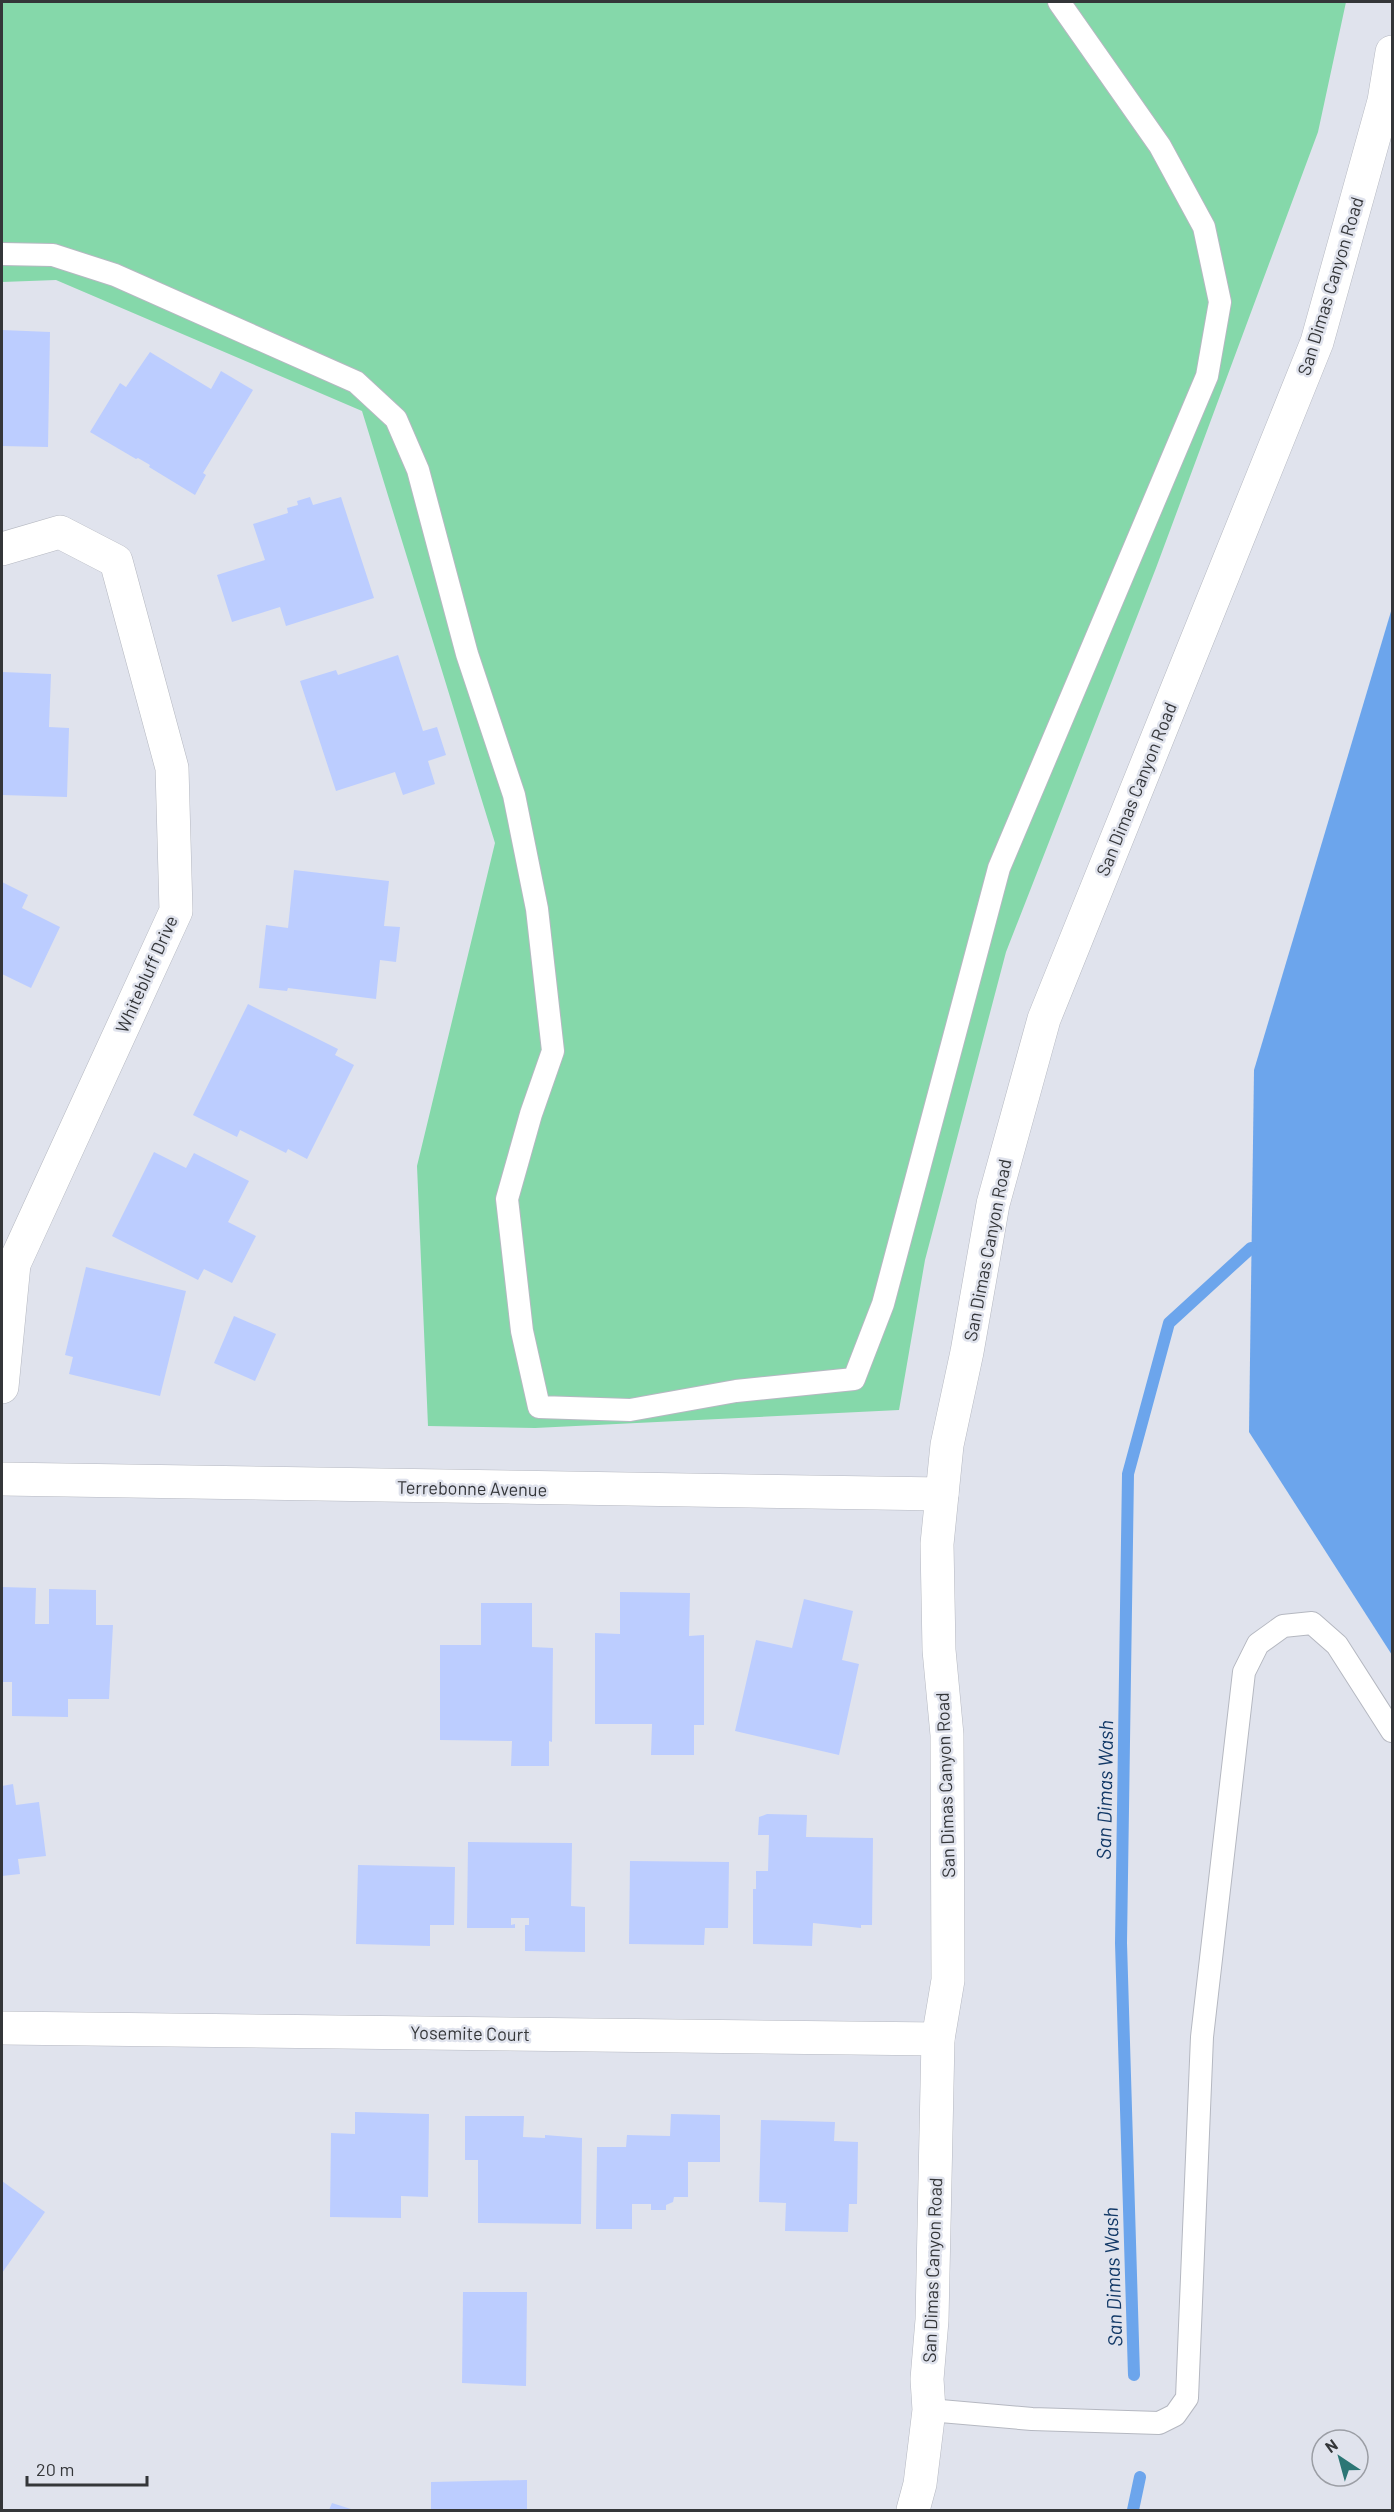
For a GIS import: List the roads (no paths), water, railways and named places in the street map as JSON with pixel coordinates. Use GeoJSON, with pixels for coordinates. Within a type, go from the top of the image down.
{"type":"FeatureCollection","features":[{"type":"Feature","properties":{"kind":"street","name":"San Dimas Canyon Road"},"geometry":{"type":"LineString","coordinates":[[913,2511],[920,2484],[929,2410],[927,2379],[932,2320],[938,2039],[948,1980],[947,1735],[939,1650],[937,1544],[947,1445],[967,1352],[993,1204],[1044,1019],[1317,342],[1384,101],[1392,52]]}},
{"type":"Feature","properties":{"kind":"street","name":"Whitebluff Drive"},"geometry":{"type":"LineString","coordinates":[[2,549],[60,532],[116,561],[172,768],[176,911],[14,1264],[2,1388]]}},
{"type":"Feature","properties":{"kind":"street","name":"Terrebonne Avenue"},"geometry":{"type":"LineString","coordinates":[[2,1479],[942,1494]]}},
{"type":"Feature","properties":{"kind":"street","name":"Yosemite Court"},"geometry":{"type":"LineString","coordinates":[[2,2028],[938,2039]]}},
{"type":"Feature","properties":{"kind":"lane"},"geometry":{"type":"LineString","coordinates":[[2,254],[53,255],[115,275],[356,382],[396,419],[418,470],[467,654],[514,795],[537,909],[553,1051],[531,1114],[507,1199],[522,1331],[539,1407],[630,1410],[735,1391],[854,1379],[884,1304],[999,868],[1207,376],[1220,302],[1204,227],[1160,146],[1059,2]]}},
{"type":"Feature","properties":{"kind":"lane"},"geometry":{"type":"LineString","coordinates":[[929,2410],[1032,2419],[1159,2423],[1175,2415],[1187,2398],[1202,2037],[1244,1672],[1258,1644],[1283,1626],[1312,1623],[1337,1645],[1392,1731]]}},
{"type":"Feature","properties":{"kind":"water"},"geometry":{"type":"Polygon","coordinates":[[[1392,608],[1392,1655],[1249,1432],[1254,1070],[1392,608]]]}},
{"type":"Feature","properties":{"kind":"waterway","name":"San Dimas Wash"},"geometry":{"type":"LineString","coordinates":[[1134,2375],[1121,1943],[1128,1474],[1169,1323],[1251,1248]]}},
{"type":"Feature","properties":{"kind":"waterway","name":"San Dimas Wash"},"geometry":{"type":"LineString","coordinates":[[1133,2510],[1140,2477]]}}]}
